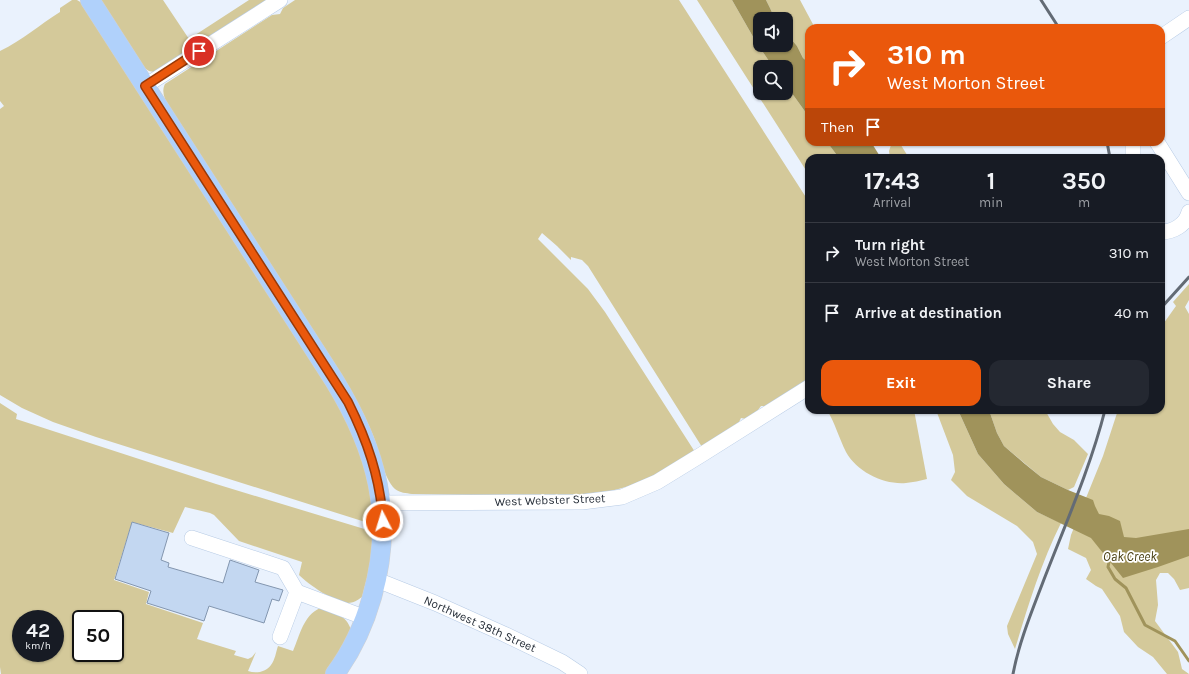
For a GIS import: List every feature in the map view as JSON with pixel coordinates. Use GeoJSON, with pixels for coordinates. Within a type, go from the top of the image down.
{"type":"FeatureCollection","features":[{"type":"Feature","properties":{"kind":"main road"},"geometry":{"type":"LineString","coordinates":[[90,0],[348,402],[368,446],[374,466],[381,503],[383,534],[382,550],[377,580],[366,618],[351,651],[336,674]]}},
{"type":"Feature","properties":{"kind":"street"},"geometry":{"type":"LineString","coordinates":[[145,86],[280,0]]}},
{"type":"Feature","properties":{"kind":"street"},"geometry":{"type":"LineString","coordinates":[[1165,34],[1189,18]]}},
{"type":"Feature","properties":{"kind":"street"},"geometry":{"type":"LineString","coordinates":[[1165,155],[1189,193]]}},
{"type":"Feature","properties":{"kind":"street"},"geometry":{"type":"LineString","coordinates":[[1165,232],[1178,228],[1188,216],[1189,212]]}},
{"type":"Feature","properties":{"kind":"street","name":"West Webster Street"},"geometry":{"type":"LineString","coordinates":[[381,503],[582,502],[622,497],[657,482],[805,390]]}},
{"type":"Feature","properties":{"kind":"street"},"geometry":{"type":"LineString","coordinates":[[192,538],[283,568],[297,592],[366,618]]}},
{"type":"Feature","properties":{"kind":"street","name":"Northwest 38th Street"},"geometry":{"type":"LineString","coordinates":[[377,580],[435,603],[510,637],[562,662],[580,674]]}},
{"type":"Feature","properties":{"kind":"street"},"geometry":{"type":"LineString","coordinates":[[280,637],[297,592]]}},
{"type":"Feature","properties":{"kind":"shaded area"},"geometry":{"type":"Polygon","coordinates":[[[72,0],[77,0],[85,5],[334,390],[361,442],[378,526],[96,437],[53,422],[22,408],[0,395],[0,109],[4,106],[0,101],[0,51],[60,12],[60,8],[72,0]]]}},
{"type":"Feature","properties":{"kind":"shaded area"},"geometry":{"type":"Polygon","coordinates":[[[100,0],[163,0],[189,39],[249,0],[270,0],[154,72],[143,67],[100,0]]]}},
{"type":"Feature","properties":{"kind":"shaded area"},"geometry":{"type":"Polygon","coordinates":[[[295,0],[679,0],[805,196],[805,381],[765,406],[761,406],[746,419],[741,418],[739,422],[702,447],[588,266],[582,260],[571,257],[571,260],[542,233],[538,239],[588,289],[605,312],[695,452],[644,482],[600,494],[566,496],[412,494],[395,489],[387,478],[375,439],[350,389],[168,106],[164,95],[163,90],[165,84],[272,15],[280,14],[283,8],[295,0]]]}},
{"type":"Feature","properties":{"kind":"shaded area"},"geometry":{"type":"Polygon","coordinates":[[[697,0],[732,0],[753,37],[753,52],[763,52],[768,60],[753,60],[753,88],[697,0]]]}},
{"type":"Feature","properties":{"kind":"shaded area"},"geometry":{"type":"Polygon","coordinates":[[[766,0],[800,0],[813,24],[805,24],[805,60],[793,41],[793,12],[772,12],[766,0]]]}},
{"type":"Feature","properties":{"kind":"shaded area"},"geometry":{"type":"Polygon","coordinates":[[[793,95],[805,111],[805,146],[830,146],[836,154],[805,154],[805,169],[761,100],[793,100],[793,95]]]}},
{"type":"Feature","properties":{"kind":"shaded area"},"geometry":{"type":"Polygon","coordinates":[[[891,146],[902,146],[906,154],[889,154],[891,146]]]}},
{"type":"Feature","properties":{"kind":"shaded area"},"geometry":{"type":"Polygon","coordinates":[[[1189,284],[1189,300],[1185,307],[1189,314],[1189,588],[1180,590],[1174,579],[1168,573],[1160,573],[1156,580],[1158,605],[1155,621],[1178,652],[1182,669],[1189,674],[1167,674],[1153,657],[1138,647],[1124,632],[1120,616],[1102,589],[1086,579],[1091,570],[1086,558],[1068,549],[1071,535],[1103,456],[1117,414],[1165,414],[1165,321],[1176,306],[1173,302],[1189,284]]]}},
{"type":"Feature","properties":{"kind":"shaded area"},"geometry":{"type":"Polygon","coordinates":[[[0,403],[17,414],[16,419],[216,484],[371,531],[377,540],[362,597],[348,603],[329,597],[303,579],[299,575],[302,562],[239,541],[214,515],[210,513],[185,507],[173,533],[132,522],[114,580],[149,592],[146,604],[203,623],[197,639],[236,651],[234,655],[248,659],[256,652],[248,671],[251,672],[261,672],[269,667],[274,661],[278,646],[293,651],[303,626],[314,611],[320,608],[339,615],[346,621],[351,630],[331,674],[1,674],[0,403]]]}},
{"type":"Feature","properties":{"kind":"shaded area"},"geometry":{"type":"Polygon","coordinates":[[[829,414],[915,414],[927,479],[898,483],[889,482],[872,476],[857,466],[846,452],[829,414]]]}},
{"type":"Feature","properties":{"kind":"shaded area"},"geometry":{"type":"Polygon","coordinates":[[[938,414],[960,414],[978,454],[1004,484],[1037,512],[1061,523],[1041,569],[1015,649],[1008,634],[1007,626],[1037,554],[1033,542],[1017,526],[967,496],[951,480],[955,472],[953,455],[938,414]]]}},
{"type":"Feature","properties":{"kind":"shaded area"},"geometry":{"type":"Polygon","coordinates":[[[990,414],[1047,414],[1060,432],[1074,440],[1088,454],[1074,487],[1068,490],[1041,477],[1004,446],[997,433],[990,414]]]}},
{"type":"Feature","properties":{"kind":"water"},"geometry":{"type":"Polygon","coordinates":[[[732,0],[766,0],[772,12],[753,12],[753,37],[732,0]]]}},
{"type":"Feature","properties":{"kind":"water"},"geometry":{"type":"Polygon","coordinates":[[[793,41],[797,46],[805,60],[805,111],[793,95],[793,60],[768,60],[763,52],[793,52],[793,41]]]}},
{"type":"Feature","properties":{"kind":"water"},"geometry":{"type":"Polygon","coordinates":[[[830,146],[874,146],[878,154],[836,154],[830,146]]]}},
{"type":"Feature","properties":{"kind":"water","name":"Oak Creek"},"geometry":{"type":"Polygon","coordinates":[[[960,414],[990,414],[997,433],[1004,446],[1041,477],[1093,500],[1099,514],[1109,516],[1120,521],[1124,537],[1136,538],[1189,529],[1189,556],[1123,578],[1091,538],[1037,512],[1004,484],[978,454],[960,414]]]}},
{"type":"Feature","properties":{"kind":"building"},"geometry":{"type":"Polygon","coordinates":[[[132,522],[169,533],[161,560],[169,563],[168,567],[223,583],[230,560],[259,570],[255,582],[283,590],[279,601],[272,599],[264,623],[209,606],[204,621],[147,603],[151,591],[115,579],[132,522]]]}},
{"type":"Feature","properties":{"kind":"waterway"},"geometry":{"type":"LineString","coordinates":[[1110,557],[1108,567],[1115,579],[1126,588],[1145,625],[1175,641],[1189,661]]}},
{"type":"Feature","properties":{"kind":"railway"},"geometry":{"type":"LineString","coordinates":[[1041,0],[1056,24]]}},
{"type":"Feature","properties":{"kind":"railway"},"geometry":{"type":"LineString","coordinates":[[1108,146],[1109,154]]}},
{"type":"Feature","properties":{"kind":"railway"},"geometry":{"type":"LineString","coordinates":[[1165,304],[1189,277]]}},
{"type":"Feature","properties":{"kind":"railway"},"geometry":{"type":"LineString","coordinates":[[1013,674],[1026,627],[1085,475],[1104,414]]}},
{"type":"Feature","properties":{"kind":"route"},"geometry":{"type":"LineString","coordinates":[[199,51],[145,86],[348,402],[368,446],[374,466],[383,521]]}}]}
